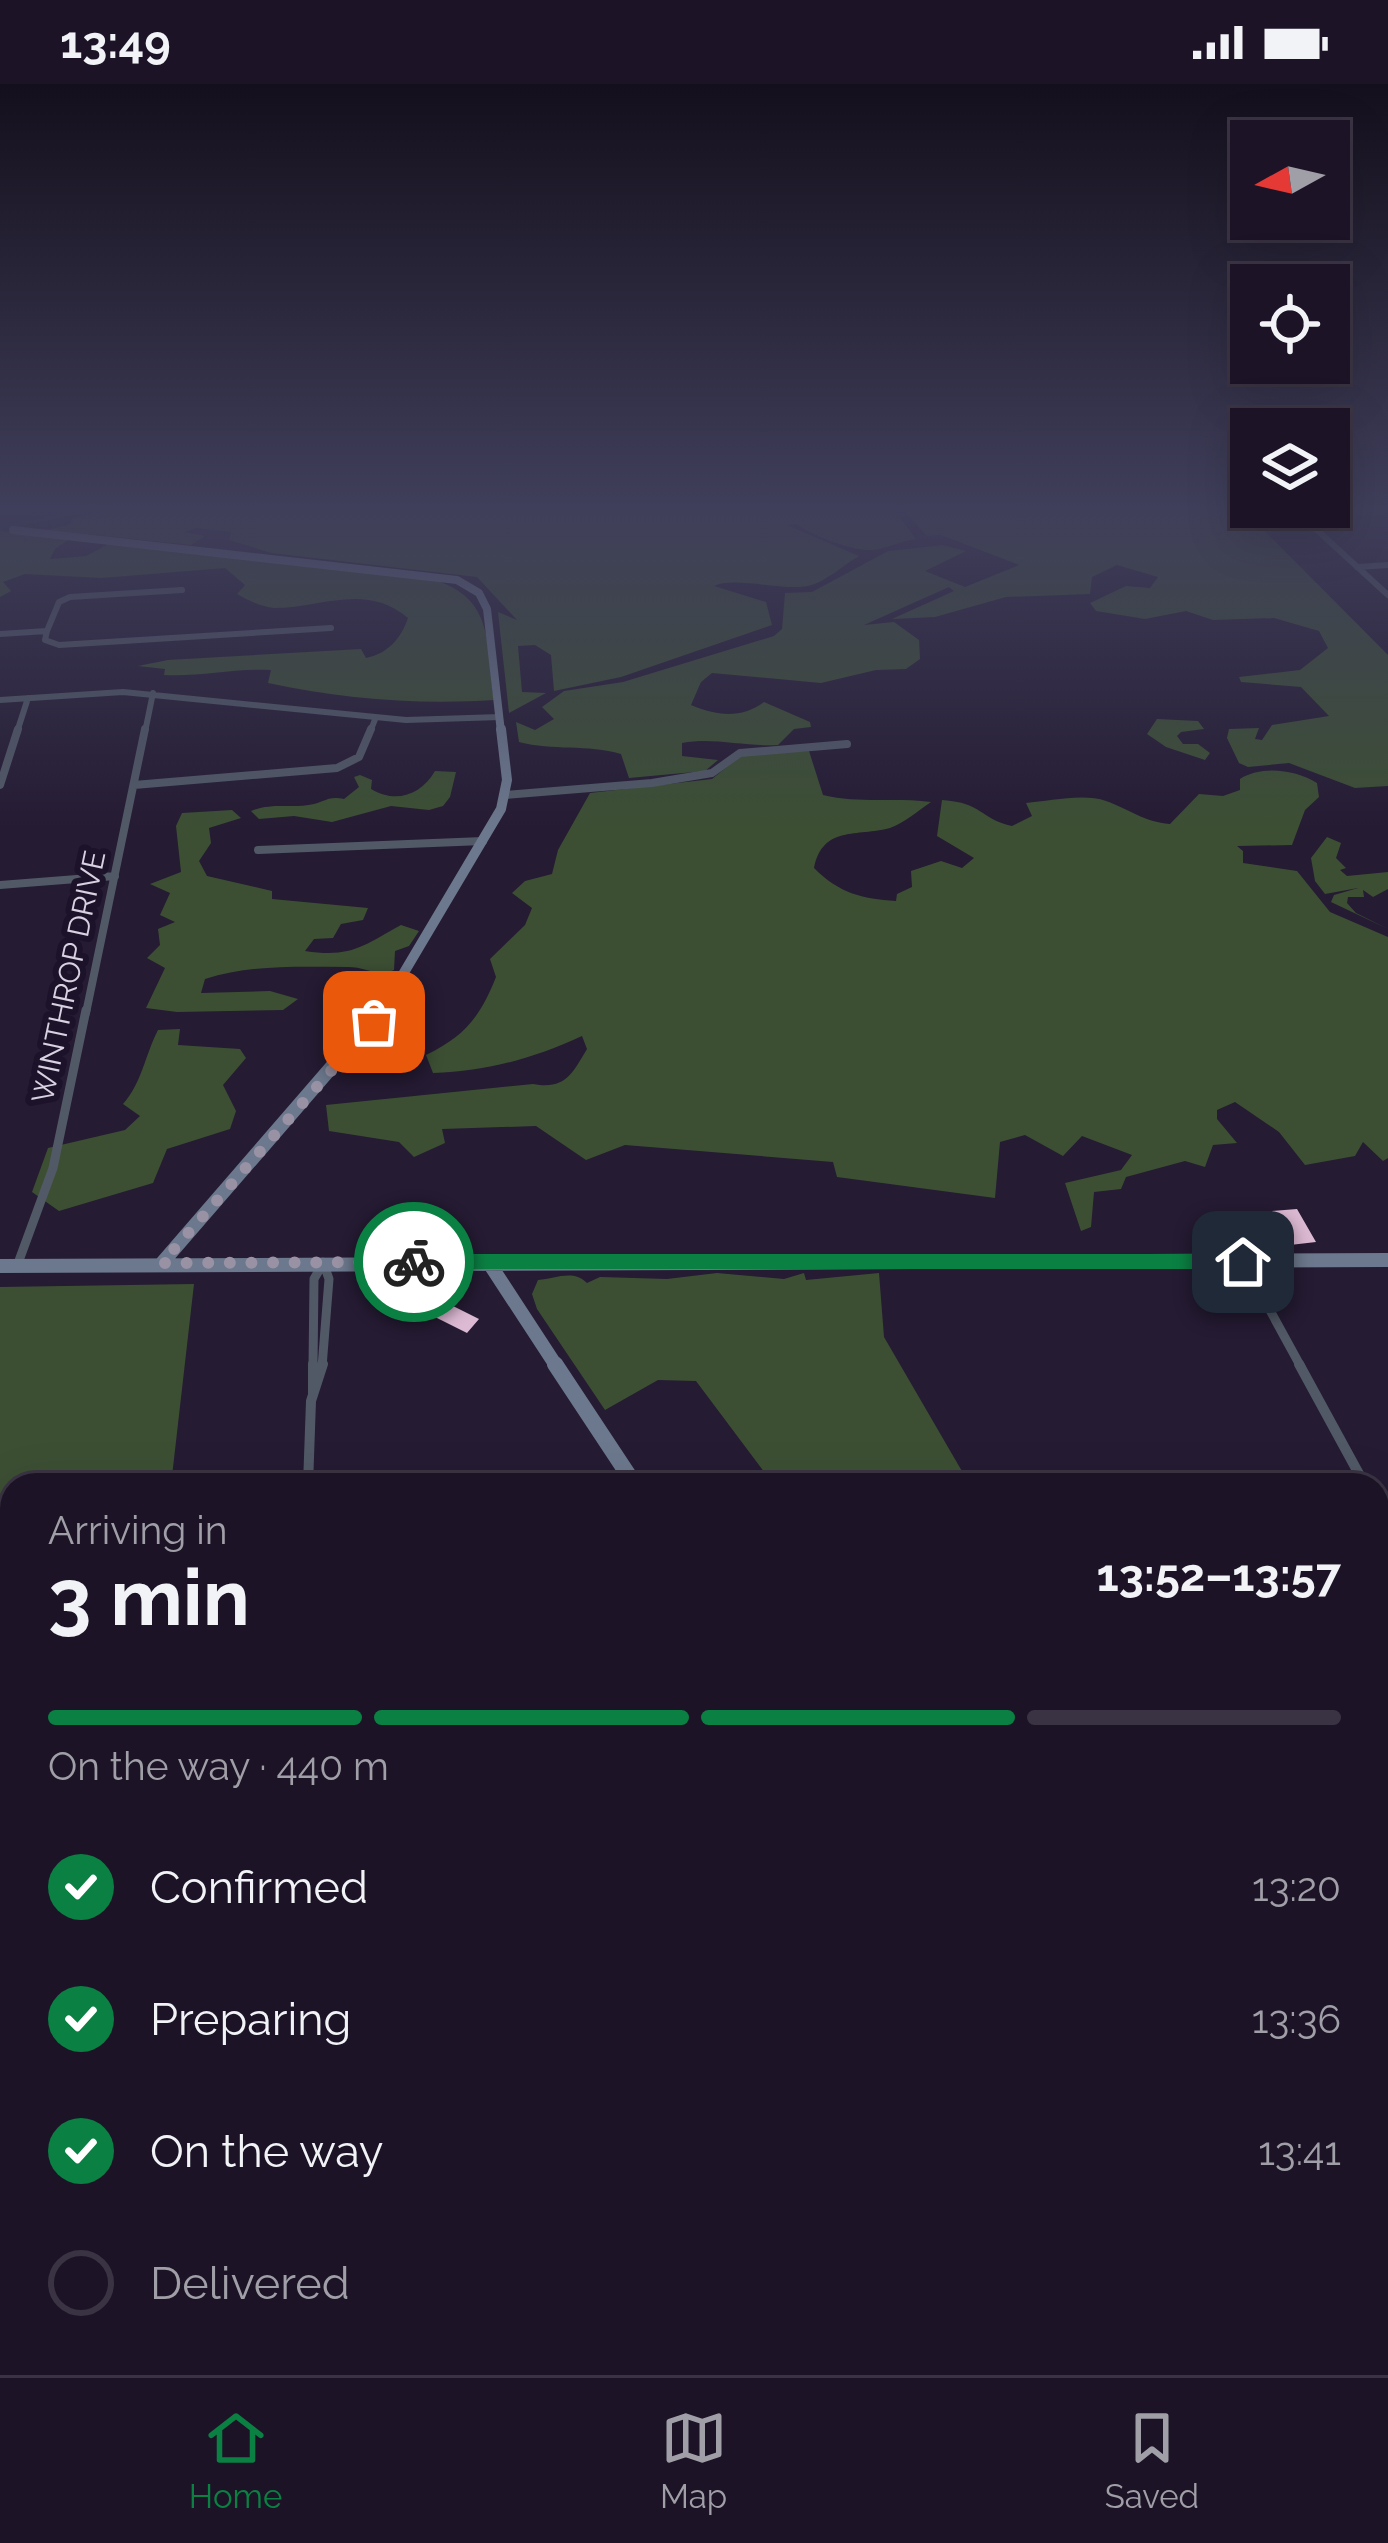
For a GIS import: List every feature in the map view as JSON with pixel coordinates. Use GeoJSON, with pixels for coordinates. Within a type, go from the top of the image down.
{"type":"FeatureCollection","features":[{"type":"Feature","properties":{"kind":"street"},"geometry":{"type":"LineString","coordinates":[[54,615],[45,640],[58,645],[331,628]]}},
{"type":"Feature","properties":{"kind":"street"},"geometry":{"type":"LineString","coordinates":[[162,1263],[374,1022],[483,841],[506,795],[487,615]]}},
{"type":"Feature","properties":{"kind":"street"},"geometry":{"type":"LineString","coordinates":[[0,634],[47,631]]}},
{"type":"Feature","properties":{"kind":"street"},"geometry":{"type":"LineString","coordinates":[[0,700],[153,693],[376,717],[500,717]]}},
{"type":"Feature","properties":{"kind":"street","name":"WINTHROP DRIVE"},"geometry":{"type":"LineString","coordinates":[[8,1266],[52,1168],[153,693]]}},
{"type":"Feature","properties":{"kind":"street"},"geometry":{"type":"LineString","coordinates":[[0,785],[28,698]]}},
{"type":"Feature","properties":{"kind":"street"},"geometry":{"type":"LineString","coordinates":[[134,785],[337,768],[359,757],[376,717]]}},
{"type":"Feature","properties":{"kind":"street"},"geometry":{"type":"LineString","coordinates":[[506,795],[652,783],[712,773],[740,752],[847,745]]}},
{"type":"Feature","properties":{"kind":"street"},"geometry":{"type":"LineString","coordinates":[[258,850],[483,841]]}},
{"type":"Feature","properties":{"kind":"street"},"geometry":{"type":"LineString","coordinates":[[0,885],[115,876]]}},
{"type":"Feature","properties":{"kind":"street"},"geometry":{"type":"LineString","coordinates":[[8,1266],[1388,1260]]}},
{"type":"Feature","properties":{"kind":"street"},"geometry":{"type":"LineString","coordinates":[[309,1473],[313,1395],[326,1355],[328,1279],[323,1262]]}},
{"type":"Feature","properties":{"kind":"street"},"geometry":{"type":"LineString","coordinates":[[1243,1262],[1358,1473]]}},
{"type":"Feature","properties":{"kind":"street"},"geometry":{"type":"LineString","coordinates":[[489,1263],[627,1473]]}},
{"type":"Feature","properties":{"kind":"green space"},"geometry":{"type":"Polygon","coordinates":[[[404,615],[479,615],[494,700],[352,697],[268,683],[271,670],[164,675],[165,669],[138,666],[168,660],[361,649],[366,658],[392,644],[408,618],[404,615]]]}},
{"type":"Feature","properties":{"kind":"green space"},"geometry":{"type":"Polygon","coordinates":[[[498,615],[517,620],[512,615],[769,615],[772,625],[621,677],[554,691],[551,655],[535,645],[518,646],[522,692],[546,693],[509,713],[498,615]]]}},
{"type":"Feature","properties":{"kind":"green space"},"geometry":{"type":"Polygon","coordinates":[[[783,615],[887,615],[864,625],[894,622],[919,640],[920,659],[906,669],[876,670],[821,683],[712,673],[701,682],[691,705],[729,714],[764,702],[810,722],[811,727],[794,729],[778,745],[682,743],[682,756],[718,760],[705,771],[629,778],[621,754],[519,742],[516,722],[535,730],[554,719],[542,707],[564,691],[623,682],[774,636],[782,629],[783,615]]]}},
{"type":"Feature","properties":{"kind":"green space"},"geometry":{"type":"Polygon","coordinates":[[[901,615],[942,615],[892,619],[901,615]]]}},
{"type":"Feature","properties":{"kind":"green space"},"geometry":{"type":"Polygon","coordinates":[[[1120,615],[1166,615],[1145,619],[1120,615]]]}},
{"type":"Feature","properties":{"kind":"green space"},"geometry":{"type":"Polygon","coordinates":[[[1198,615],[1348,615],[1388,655],[1388,786],[1355,788],[1289,763],[1248,767],[1239,763],[1227,738],[1229,729],[1259,728],[1255,739],[1262,740],[1272,725],[1329,716],[1301,687],[1241,682],[1239,677],[1300,670],[1328,648],[1319,631],[1274,618],[1213,620],[1198,615]]]}},
{"type":"Feature","properties":{"kind":"green space"},"geometry":{"type":"Polygon","coordinates":[[[1157,719],[1198,721],[1204,729],[1177,736],[1183,744],[1198,744],[1210,753],[1205,760],[1166,747],[1147,734],[1157,719]]]}},
{"type":"Feature","properties":{"kind":"green space"},"geometry":{"type":"Polygon","coordinates":[[[809,751],[823,795],[931,802],[890,828],[833,839],[818,854],[814,868],[842,889],[896,901],[897,894],[912,887],[911,871],[941,861],[962,868],[974,858],[937,836],[942,800],[966,804],[1012,826],[1032,816],[1026,803],[1077,798],[1106,801],[1170,824],[1199,794],[1223,796],[1240,790],[1240,779],[1258,772],[1289,772],[1317,783],[1319,797],[1305,810],[1292,845],[1237,846],[1243,851],[1243,863],[1297,871],[1330,912],[1388,937],[1388,1158],[1383,1161],[1363,1142],[1355,1156],[1305,1165],[1279,1132],[1235,1102],[1217,1110],[1217,1119],[1237,1143],[1213,1145],[1205,1167],[1185,1161],[1126,1177],[1121,1189],[1094,1192],[1091,1227],[1081,1231],[1065,1183],[1121,1170],[1132,1155],[1082,1136],[1063,1156],[1025,1135],[1000,1142],[995,1198],[837,1177],[833,1162],[625,1145],[586,1160],[536,1126],[442,1129],[445,1143],[414,1157],[399,1142],[329,1131],[326,1105],[553,1085],[566,1078],[587,1049],[582,1036],[527,1057],[472,1070],[433,1073],[426,1055],[461,1033],[484,1003],[496,977],[490,959],[525,925],[532,908],[512,893],[525,881],[552,874],[558,850],[590,793],[712,779],[743,754],[809,751]]]}},
{"type":"Feature","properties":{"kind":"green space"},"geometry":{"type":"Polygon","coordinates":[[[435,771],[456,772],[450,797],[443,806],[429,810],[391,806],[332,822],[294,816],[259,819],[251,811],[344,799],[359,787],[354,777],[360,775],[372,780],[371,789],[380,794],[407,795],[435,771]]]}},
{"type":"Feature","properties":{"kind":"green space"},"geometry":{"type":"Polygon","coordinates":[[[232,810],[241,818],[209,828],[211,843],[199,861],[207,876],[272,891],[272,899],[368,908],[363,920],[341,924],[333,938],[314,939],[305,951],[346,951],[401,925],[419,931],[409,946],[395,951],[394,970],[276,967],[205,979],[201,993],[270,991],[298,999],[283,1010],[146,1008],[165,968],[147,958],[160,945],[158,929],[175,922],[160,915],[170,893],[150,884],[181,872],[176,826],[182,813],[232,810]]]}},
{"type":"Feature","properties":{"kind":"green space"},"geometry":{"type":"Polygon","coordinates":[[[1327,837],[1341,843],[1336,858],[1347,876],[1388,872],[1388,889],[1373,897],[1363,890],[1364,897],[1348,897],[1347,903],[1356,913],[1388,929],[1331,902],[1334,895],[1358,888],[1325,894],[1315,881],[1311,858],[1327,837]]]}},
{"type":"Feature","properties":{"kind":"green space"},"geometry":{"type":"Polygon","coordinates":[[[180,1029],[178,1045],[240,1049],[246,1058],[223,1085],[236,1111],[230,1129],[167,1149],[153,1183],[59,1211],[32,1192],[48,1148],[125,1130],[140,1116],[123,1104],[158,1030],[180,1029]]]}},
{"type":"Feature","properties":{"kind":"green space"},"geometry":{"type":"Polygon","coordinates":[[[717,1273],[784,1279],[804,1273],[806,1280],[879,1273],[884,1337],[963,1473],[765,1473],[696,1381],[658,1380],[605,1410],[537,1309],[532,1294],[538,1280],[564,1276],[587,1283],[600,1277],[667,1279],[717,1273]]]}},
{"type":"Feature","properties":{"kind":"green space"},"geometry":{"type":"Polygon","coordinates":[[[194,1284],[172,1473],[0,1473],[0,1287],[194,1284]]]}},
{"type":"Feature","properties":{"kind":"building"},"geometry":{"type":"Polygon","coordinates":[[[1297,1209],[1316,1242],[1290,1245],[1272,1211],[1297,1209]]]}},
{"type":"Feature","properties":{"kind":"building"},"geometry":{"type":"Polygon","coordinates":[[[447,1303],[479,1319],[467,1333],[435,1317],[447,1303]]]}},
{"type":"Feature","properties":{"kind":"way so far"},"geometry":{"type":"LineString","coordinates":[[374,1022],[162,1263],[414,1262]]}},
{"type":"Feature","properties":{"kind":"route"},"geometry":{"type":"LineString","coordinates":[[414,1262],[1243,1262]]}}]}
